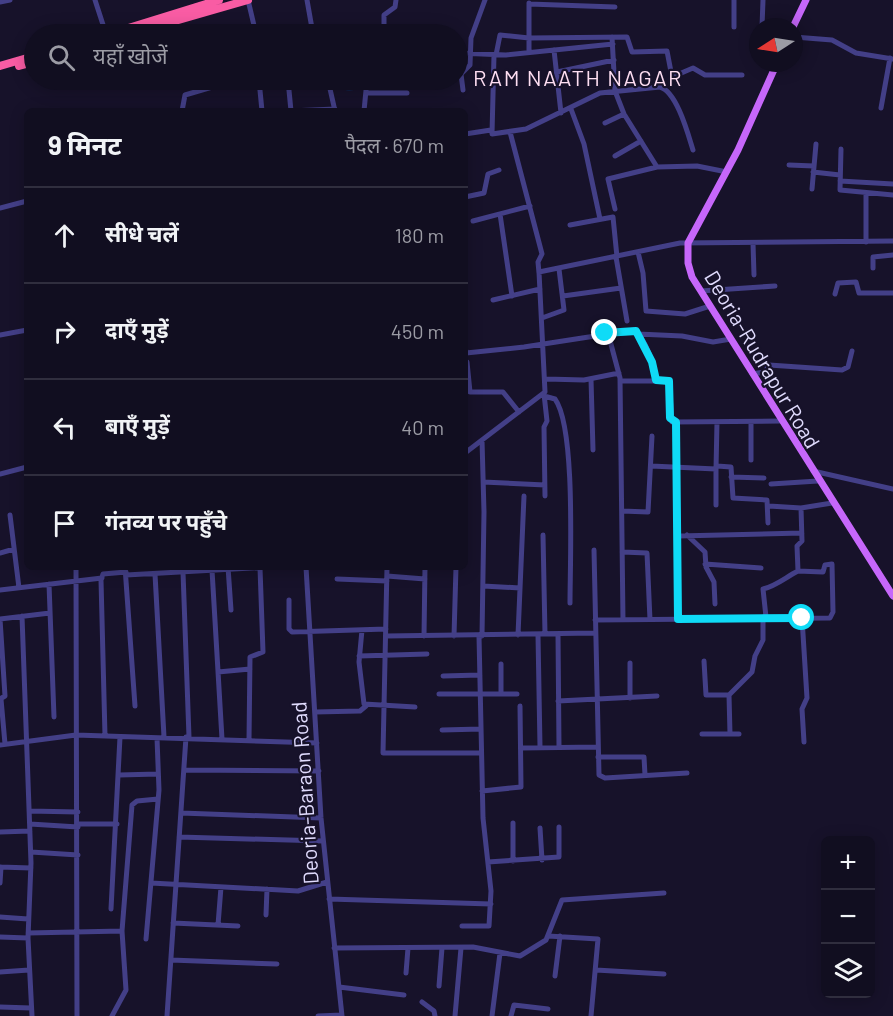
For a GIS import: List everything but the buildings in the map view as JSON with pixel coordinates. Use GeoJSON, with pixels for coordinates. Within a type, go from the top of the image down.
{"type":"FeatureCollection","features":[{"type":"Feature","properties":{"kind":"highway"},"geometry":{"type":"LineString","coordinates":[[141,24],[219,0]]}},
{"type":"Feature","properties":{"kind":"highway"},"geometry":{"type":"LineString","coordinates":[[165,24],[248,0]]}},
{"type":"Feature","properties":{"kind":"highway"},"geometry":{"type":"LineString","coordinates":[[0,66],[24,59]]}},
{"type":"Feature","properties":{"kind":"highway"},"geometry":{"type":"LineString","coordinates":[[0,71],[24,65]]}},
{"type":"Feature","properties":{"kind":"main road"},"geometry":{"type":"LineString","coordinates":[[797,18],[806,0]]}},
{"type":"Feature","properties":{"kind":"main road"},"geometry":{"type":"LineString","coordinates":[[688,243],[727,171],[773,72]]}},
{"type":"Feature","properties":{"kind":"main road","name":"Deoria-Rudrapur Road"},"geometry":{"type":"LineString","coordinates":[[688,243],[688,263],[692,277],[818,481],[893,596]]}},
{"type":"Feature","properties":{"kind":"street"},"geometry":{"type":"LineString","coordinates":[[0,2],[10,0]]}},
{"type":"Feature","properties":{"kind":"street"},"geometry":{"type":"LineString","coordinates":[[95,0],[104,24]]}},
{"type":"Feature","properties":{"kind":"street"},"geometry":{"type":"LineString","coordinates":[[248,0],[254,24]]}},
{"type":"Feature","properties":{"kind":"street"},"geometry":{"type":"LineString","coordinates":[[307,0],[311,24]]}},
{"type":"Feature","properties":{"kind":"street"},"geometry":{"type":"LineString","coordinates":[[384,24],[384,15],[395,7],[396,0]]}},
{"type":"Feature","properties":{"kind":"street"},"geometry":{"type":"LineString","coordinates":[[468,67],[471,38],[485,0]]}},
{"type":"Feature","properties":{"kind":"street"},"geometry":{"type":"LineString","coordinates":[[734,0],[734,27]]}},
{"type":"Feature","properties":{"kind":"street"},"geometry":{"type":"LineString","coordinates":[[762,18],[763,0]]}},
{"type":"Feature","properties":{"kind":"street"},"geometry":{"type":"LineString","coordinates":[[529,52],[529,2],[615,7]]}},
{"type":"Feature","properties":{"kind":"street"},"geometry":{"type":"LineString","coordinates":[[693,150],[681,113],[663,87],[600,93],[532,127],[494,135],[490,130],[495,55],[500,35],[529,38],[629,37],[634,53],[665,50],[672,77],[693,68],[703,74],[742,75]]}},
{"type":"Feature","properties":{"kind":"street"},"geometry":{"type":"LineString","coordinates":[[612,37],[615,91],[624,114],[657,167]]}},
{"type":"Feature","properties":{"kind":"street"},"geometry":{"type":"LineString","coordinates":[[803,38],[832,40],[856,53],[892,58],[880,108]]}},
{"type":"Feature","properties":{"kind":"street"},"geometry":{"type":"LineString","coordinates":[[470,54],[495,55],[613,44]]}},
{"type":"Feature","properties":{"kind":"street"},"geometry":{"type":"LineString","coordinates":[[554,50],[561,113]]}},
{"type":"Feature","properties":{"kind":"street"},"geometry":{"type":"LineString","coordinates":[[557,72],[614,60]]}},
{"type":"Feature","properties":{"kind":"street"},"geometry":{"type":"LineString","coordinates":[[183,108],[185,95],[202,90]]}},
{"type":"Feature","properties":{"kind":"street"},"geometry":{"type":"LineString","coordinates":[[260,90],[262,108]]}},
{"type":"Feature","properties":{"kind":"street"},"geometry":{"type":"LineString","coordinates":[[289,90],[290,108]]}},
{"type":"Feature","properties":{"kind":"street"},"geometry":{"type":"LineString","coordinates":[[330,90],[335,108]]}},
{"type":"Feature","properties":{"kind":"street"},"geometry":{"type":"LineString","coordinates":[[364,108],[366,90]]}},
{"type":"Feature","properties":{"kind":"street"},"geometry":{"type":"LineString","coordinates":[[366,93],[407,93]]}},
{"type":"Feature","properties":{"kind":"street"},"geometry":{"type":"LineString","coordinates":[[571,109],[584,144],[600,219]]}},
{"type":"Feature","properties":{"kind":"street"},"geometry":{"type":"LineString","coordinates":[[605,123],[624,114]]}},
{"type":"Feature","properties":{"kind":"street"},"geometry":{"type":"LineString","coordinates":[[468,134],[490,130]]}},
{"type":"Feature","properties":{"kind":"street"},"geometry":{"type":"LineString","coordinates":[[510,132],[542,254],[538,262],[546,379],[544,394],[547,416],[544,427],[545,496]]}},
{"type":"Feature","properties":{"kind":"street"},"geometry":{"type":"LineString","coordinates":[[615,156],[641,141]]}},
{"type":"Feature","properties":{"kind":"street"},"geometry":{"type":"LineString","coordinates":[[812,189],[816,144]]}},
{"type":"Feature","properties":{"kind":"street"},"geometry":{"type":"LineString","coordinates":[[841,149],[842,192],[893,195]]}},
{"type":"Feature","properties":{"kind":"street"},"geometry":{"type":"LineString","coordinates":[[789,165],[814,169],[840,178],[893,184]]}},
{"type":"Feature","properties":{"kind":"street"},"geometry":{"type":"LineString","coordinates":[[615,209],[608,179],[657,167],[697,166],[727,171]]}},
{"type":"Feature","properties":{"kind":"street"},"geometry":{"type":"LineString","coordinates":[[468,196],[484,193],[488,174],[499,170]]}},
{"type":"Feature","properties":{"kind":"street"},"geometry":{"type":"LineString","coordinates":[[866,193],[866,242]]}},
{"type":"Feature","properties":{"kind":"street"},"geometry":{"type":"LineString","coordinates":[[0,208],[24,202]]}},
{"type":"Feature","properties":{"kind":"street"},"geometry":{"type":"LineString","coordinates":[[473,221],[530,206]]}},
{"type":"Feature","properties":{"kind":"street"},"geometry":{"type":"LineString","coordinates":[[500,214],[512,296]]}},
{"type":"Feature","properties":{"kind":"street"},"geometry":{"type":"LineString","coordinates":[[570,225],[614,218],[617,257],[627,321]]}},
{"type":"Feature","properties":{"kind":"street"},"geometry":{"type":"LineString","coordinates":[[882,242],[883,256]]}},
{"type":"Feature","properties":{"kind":"street"},"geometry":{"type":"LineString","coordinates":[[540,273],[680,243],[893,242]]}},
{"type":"Feature","properties":{"kind":"street"},"geometry":{"type":"LineString","coordinates":[[753,243],[754,275]]}},
{"type":"Feature","properties":{"kind":"street"},"geometry":{"type":"LineString","coordinates":[[638,252],[643,273],[646,310],[685,314],[710,306]]}},
{"type":"Feature","properties":{"kind":"street"},"geometry":{"type":"LineString","coordinates":[[873,268],[872,257],[893,255]]}},
{"type":"Feature","properties":{"kind":"street"},"geometry":{"type":"LineString","coordinates":[[542,318],[564,312],[559,269]]}},
{"type":"Feature","properties":{"kind":"street"},"geometry":{"type":"LineString","coordinates":[[835,294],[838,283],[856,282],[860,293],[893,293]]}},
{"type":"Feature","properties":{"kind":"street"},"geometry":{"type":"LineString","coordinates":[[701,291],[775,286]]}},
{"type":"Feature","properties":{"kind":"street"},"geometry":{"type":"LineString","coordinates":[[563,296],[621,288]]}},
{"type":"Feature","properties":{"kind":"street"},"geometry":{"type":"LineString","coordinates":[[493,300],[540,289]]}},
{"type":"Feature","properties":{"kind":"street"},"geometry":{"type":"LineString","coordinates":[[468,353],[632,330],[638,334],[654,367],[656,380]]}},
{"type":"Feature","properties":{"kind":"street"},"geometry":{"type":"LineString","coordinates":[[0,335],[24,331]]}},
{"type":"Feature","properties":{"kind":"street"},"geometry":{"type":"LineString","coordinates":[[608,333],[620,381],[623,620]]}},
{"type":"Feature","properties":{"kind":"street"},"geometry":{"type":"LineString","coordinates":[[638,334],[682,336],[713,342],[731,339]]}},
{"type":"Feature","properties":{"kind":"street"},"geometry":{"type":"LineString","coordinates":[[752,374],[765,372],[769,365],[843,370],[848,368],[852,351]]}},
{"type":"Feature","properties":{"kind":"street"},"geometry":{"type":"LineString","coordinates":[[546,379],[591,379],[619,373]]}},
{"type":"Feature","properties":{"kind":"street"},"geometry":{"type":"LineString","coordinates":[[591,379],[593,450]]}},
{"type":"Feature","properties":{"kind":"street"},"geometry":{"type":"LineString","coordinates":[[620,381],[669,381],[670,418],[676,422],[781,421]]}},
{"type":"Feature","properties":{"kind":"street"},"geometry":{"type":"LineString","coordinates":[[468,387],[472,393],[503,392],[519,412]]}},
{"type":"Feature","properties":{"kind":"street"},"geometry":{"type":"LineString","coordinates":[[468,451],[544,394]]}},
{"type":"Feature","properties":{"kind":"street"},"geometry":{"type":"LineString","coordinates":[[544,394],[555,399],[560,406],[567,449],[571,510],[570,603]]}},
{"type":"Feature","properties":{"kind":"street"},"geometry":{"type":"LineString","coordinates":[[676,422],[678,619]]}},
{"type":"Feature","properties":{"kind":"street"},"geometry":{"type":"LineString","coordinates":[[716,505],[717,422]]}},
{"type":"Feature","properties":{"kind":"street"},"geometry":{"type":"LineString","coordinates":[[750,422],[751,460]]}},
{"type":"Feature","properties":{"kind":"street"},"geometry":{"type":"LineString","coordinates":[[622,511],[648,512],[652,436]]}},
{"type":"Feature","properties":{"kind":"street"},"geometry":{"type":"LineString","coordinates":[[462,926],[489,926],[491,904],[481,753],[482,440]]}},
{"type":"Feature","properties":{"kind":"street"},"geometry":{"type":"LineString","coordinates":[[651,466],[731,467],[733,498],[767,500],[768,524]]}},
{"type":"Feature","properties":{"kind":"street"},"geometry":{"type":"LineString","coordinates":[[0,474],[24,468]]}},
{"type":"Feature","properties":{"kind":"street"},"geometry":{"type":"LineString","coordinates":[[812,471],[893,489]]}},
{"type":"Feature","properties":{"kind":"street"},"geometry":{"type":"LineString","coordinates":[[731,477],[764,478]]}},
{"type":"Feature","properties":{"kind":"street"},"geometry":{"type":"LineString","coordinates":[[771,484],[818,481]]}},
{"type":"Feature","properties":{"kind":"street"},"geometry":{"type":"LineString","coordinates":[[483,482],[545,485]]}},
{"type":"Feature","properties":{"kind":"street"},"geometry":{"type":"LineString","coordinates":[[518,635],[524,496]]}},
{"type":"Feature","properties":{"kind":"street"},"geometry":{"type":"LineString","coordinates":[[769,506],[801,508],[832,503]]}},
{"type":"Feature","properties":{"kind":"street"},"geometry":{"type":"LineString","coordinates":[[798,571],[797,546],[802,541],[801,508]]}},
{"type":"Feature","properties":{"kind":"street"},"geometry":{"type":"LineString","coordinates":[[10,515],[19,588]]}},
{"type":"Feature","properties":{"kind":"street"},"geometry":{"type":"LineString","coordinates":[[678,536],[753,536],[802,533]]}},
{"type":"Feature","properties":{"kind":"street"},"geometry":{"type":"LineString","coordinates":[[543,535],[545,634]]}},
{"type":"Feature","properties":{"kind":"street"},"geometry":{"type":"LineString","coordinates":[[687,535],[693,544],[703,550],[705,564],[714,582],[715,604]]}},
{"type":"Feature","properties":{"kind":"street"},"geometry":{"type":"LineString","coordinates":[[0,553],[14,549]]}},
{"type":"Feature","properties":{"kind":"street"},"geometry":{"type":"LineString","coordinates":[[594,550],[599,775],[602,777],[687,773]]}},
{"type":"Feature","properties":{"kind":"street"},"geometry":{"type":"LineString","coordinates":[[622,552],[647,553],[650,620]]}},
{"type":"Feature","properties":{"kind":"street"},"geometry":{"type":"LineString","coordinates":[[705,564],[761,568]]}},
{"type":"Feature","properties":{"kind":"street"},"geometry":{"type":"LineString","coordinates":[[595,620],[764,617],[802,618],[833,616],[833,566],[827,564],[821,573],[798,571],[763,590],[764,617],[763,640],[755,656],[752,672],[729,695],[706,695],[704,661]]}},
{"type":"Feature","properties":{"kind":"street"},"geometry":{"type":"LineString","coordinates":[[76,570],[77,1016]]}},
{"type":"Feature","properties":{"kind":"street"},"geometry":{"type":"LineString","coordinates":[[105,736],[103,574],[126,571],[155,574],[212,570],[222,739]]}},
{"type":"Feature","properties":{"kind":"street"},"geometry":{"type":"LineString","coordinates":[[228,570],[231,610]]}},
{"type":"Feature","properties":{"kind":"street"},"geometry":{"type":"LineString","coordinates":[[249,740],[251,656],[263,652],[260,570]]}},
{"type":"Feature","properties":{"kind":"street","name":"Deoria-Baraon Road"},"geometry":{"type":"LineString","coordinates":[[306,570],[321,818],[342,1015]]}},
{"type":"Feature","properties":{"kind":"street"},"geometry":{"type":"LineString","coordinates":[[387,570],[382,750],[386,754],[481,753]]}},
{"type":"Feature","properties":{"kind":"street"},"geometry":{"type":"LineString","coordinates":[[424,636],[425,570]]}},
{"type":"Feature","properties":{"kind":"street"},"geometry":{"type":"LineString","coordinates":[[454,636],[456,570]]}},
{"type":"Feature","properties":{"kind":"street"},"geometry":{"type":"LineString","coordinates":[[126,571],[135,706]]}},
{"type":"Feature","properties":{"kind":"street"},"geometry":{"type":"LineString","coordinates":[[167,1016],[183,770],[188,737],[183,572]]}},
{"type":"Feature","properties":{"kind":"street"},"geometry":{"type":"LineString","coordinates":[[146,939],[158,799],[160,737],[155,574]]}},
{"type":"Feature","properties":{"kind":"street"},"geometry":{"type":"LineString","coordinates":[[0,591],[102,578]]}},
{"type":"Feature","properties":{"kind":"street"},"geometry":{"type":"LineString","coordinates":[[337,579],[425,579]]}},
{"type":"Feature","properties":{"kind":"street"},"geometry":{"type":"LineString","coordinates":[[49,584],[54,717]]}},
{"type":"Feature","properties":{"kind":"street"},"geometry":{"type":"LineString","coordinates":[[483,586],[520,588]]}},
{"type":"Feature","properties":{"kind":"street"},"geometry":{"type":"LineString","coordinates":[[289,600],[290,631],[386,629]]}},
{"type":"Feature","properties":{"kind":"street"},"geometry":{"type":"LineString","coordinates":[[50,613],[0,619],[5,696],[1,699],[2,744],[78,735],[317,743]]}},
{"type":"Feature","properties":{"kind":"street"},"geometry":{"type":"LineString","coordinates":[[22,616],[31,852],[28,936],[32,1016]]}},
{"type":"Feature","properties":{"kind":"street"},"geometry":{"type":"LineString","coordinates":[[802,618],[807,698],[802,709],[804,742]]}},
{"type":"Feature","properties":{"kind":"street"},"geometry":{"type":"LineString","coordinates":[[362,630],[359,656],[366,706]]}},
{"type":"Feature","properties":{"kind":"street"},"geometry":{"type":"LineString","coordinates":[[386,636],[595,633]]}},
{"type":"Feature","properties":{"kind":"street"},"geometry":{"type":"LineString","coordinates":[[558,634],[559,747]]}},
{"type":"Feature","properties":{"kind":"street"},"geometry":{"type":"LineString","coordinates":[[538,635],[540,747]]}},
{"type":"Feature","properties":{"kind":"street"},"geometry":{"type":"LineString","coordinates":[[359,656],[427,654]]}},
{"type":"Feature","properties":{"kind":"street"},"geometry":{"type":"LineString","coordinates":[[630,663],[630,698]]}},
{"type":"Feature","properties":{"kind":"street"},"geometry":{"type":"LineString","coordinates":[[501,664],[501,694]]}},
{"type":"Feature","properties":{"kind":"street"},"geometry":{"type":"LineString","coordinates":[[218,672],[250,669]]}},
{"type":"Feature","properties":{"kind":"street"},"geometry":{"type":"LineString","coordinates":[[443,676],[480,675]]}},
{"type":"Feature","properties":{"kind":"street"},"geometry":{"type":"LineString","coordinates":[[439,694],[517,694]]}},
{"type":"Feature","properties":{"kind":"street"},"geometry":{"type":"LineString","coordinates":[[729,695],[730,734]]}},
{"type":"Feature","properties":{"kind":"street"},"geometry":{"type":"LineString","coordinates":[[558,701],[657,696]]}},
{"type":"Feature","properties":{"kind":"street"},"geometry":{"type":"LineString","coordinates":[[315,712],[360,711],[366,706],[415,707]]}},
{"type":"Feature","properties":{"kind":"street"},"geometry":{"type":"LineString","coordinates":[[482,791],[520,789],[520,706]]}},
{"type":"Feature","properties":{"kind":"street"},"geometry":{"type":"LineString","coordinates":[[442,730],[481,729]]}},
{"type":"Feature","properties":{"kind":"street"},"geometry":{"type":"LineString","coordinates":[[702,734],[739,734]]}},
{"type":"Feature","properties":{"kind":"street"},"geometry":{"type":"LineString","coordinates":[[111,909],[120,737]]}},
{"type":"Feature","properties":{"kind":"street"},"geometry":{"type":"LineString","coordinates":[[520,748],[598,747]]}},
{"type":"Feature","properties":{"kind":"street"},"geometry":{"type":"LineString","coordinates":[[598,757],[644,758],[645,776]]}},
{"type":"Feature","properties":{"kind":"street"},"geometry":{"type":"LineString","coordinates":[[183,770],[319,771]]}},
{"type":"Feature","properties":{"kind":"street"},"geometry":{"type":"LineString","coordinates":[[119,774],[158,774]]}},
{"type":"Feature","properties":{"kind":"street"},"geometry":{"type":"LineString","coordinates":[[112,1016],[126,990],[122,931],[132,805],[136,801],[158,799]]}},
{"type":"Feature","properties":{"kind":"street"},"geometry":{"type":"LineString","coordinates":[[29,811],[78,812]]}},
{"type":"Feature","properties":{"kind":"street"},"geometry":{"type":"LineString","coordinates":[[181,813],[321,818]]}},
{"type":"Feature","properties":{"kind":"street"},"geometry":{"type":"LineString","coordinates":[[513,823],[513,861]]}},
{"type":"Feature","properties":{"kind":"street"},"geometry":{"type":"LineString","coordinates":[[0,832],[30,828],[117,824]]}},
{"type":"Feature","properties":{"kind":"street"},"geometry":{"type":"LineString","coordinates":[[488,862],[542,860],[560,855],[560,827]]}},
{"type":"Feature","properties":{"kind":"street"},"geometry":{"type":"LineString","coordinates":[[540,828],[542,860]]}},
{"type":"Feature","properties":{"kind":"street"},"geometry":{"type":"LineString","coordinates":[[179,837],[323,841]]}},
{"type":"Feature","properties":{"kind":"street"},"geometry":{"type":"LineString","coordinates":[[31,852],[78,855]]}},
{"type":"Feature","properties":{"kind":"street"},"geometry":{"type":"LineString","coordinates":[[0,883],[1,867],[31,868]]}},
{"type":"Feature","properties":{"kind":"street"},"geometry":{"type":"LineString","coordinates":[[151,884],[298,891],[327,882]]}},
{"type":"Feature","properties":{"kind":"street"},"geometry":{"type":"LineString","coordinates":[[218,925],[221,887]]}},
{"type":"Feature","properties":{"kind":"street"},"geometry":{"type":"LineString","coordinates":[[266,915],[267,889]]}},
{"type":"Feature","properties":{"kind":"street"},"geometry":{"type":"LineString","coordinates":[[334,948],[480,948],[523,955],[548,936],[562,900],[664,893]]}},
{"type":"Feature","properties":{"kind":"street"},"geometry":{"type":"LineString","coordinates":[[329,899],[491,904]]}},
{"type":"Feature","properties":{"kind":"street"},"geometry":{"type":"LineString","coordinates":[[0,917],[28,918]]}},
{"type":"Feature","properties":{"kind":"street"},"geometry":{"type":"LineString","coordinates":[[173,923],[238,926]]}},
{"type":"Feature","properties":{"kind":"street"},"geometry":{"type":"LineString","coordinates":[[0,937],[122,931]]}},
{"type":"Feature","properties":{"kind":"street"},"geometry":{"type":"LineString","coordinates":[[548,936],[597,937],[591,1016]]}},
{"type":"Feature","properties":{"kind":"street"},"geometry":{"type":"LineString","coordinates":[[555,976],[561,936]]}},
{"type":"Feature","properties":{"kind":"street"},"geometry":{"type":"LineString","coordinates":[[406,973],[408,948]]}},
{"type":"Feature","properties":{"kind":"street"},"geometry":{"type":"LineString","coordinates":[[439,986],[442,948]]}},
{"type":"Feature","properties":{"kind":"street"},"geometry":{"type":"LineString","coordinates":[[455,1016],[462,948]]}},
{"type":"Feature","properties":{"kind":"street"},"geometry":{"type":"LineString","coordinates":[[492,1016],[500,953]]}},
{"type":"Feature","properties":{"kind":"street"},"geometry":{"type":"LineString","coordinates":[[171,960],[277,964]]}},
{"type":"Feature","properties":{"kind":"street"},"geometry":{"type":"LineString","coordinates":[[0,972],[29,970]]}},
{"type":"Feature","properties":{"kind":"street"},"geometry":{"type":"LineString","coordinates":[[596,970],[664,974]]}},
{"type":"Feature","properties":{"kind":"street"},"geometry":{"type":"LineString","coordinates":[[339,987],[404,995]]}},
{"type":"Feature","properties":{"kind":"street"},"geometry":{"type":"LineString","coordinates":[[422,1002],[434,1011],[435,1016]]}},
{"type":"Feature","properties":{"kind":"street"},"geometry":{"type":"LineString","coordinates":[[511,1016],[514,1005],[548,1009]]}},
{"type":"Feature","properties":{"kind":"street"},"geometry":{"type":"LineString","coordinates":[[0,1007],[32,1008]]}},
{"type":"Feature","properties":{"kind":"street"},"geometry":{"type":"LineString","coordinates":[[318,1016],[342,1015]]}},
{"type":"Feature","properties":{"kind":"district","name":"RAM NAATH NAGAR"},"geometry":{"type":"Point","coordinates":[578,77]}},
{"type":"Feature","properties":{"kind":"route"},"geometry":{"type":"LineString","coordinates":[[605,333],[636,331],[652,362],[656,380],[669,381],[670,420],[676,422],[678,619],[802,618]]}}]}
